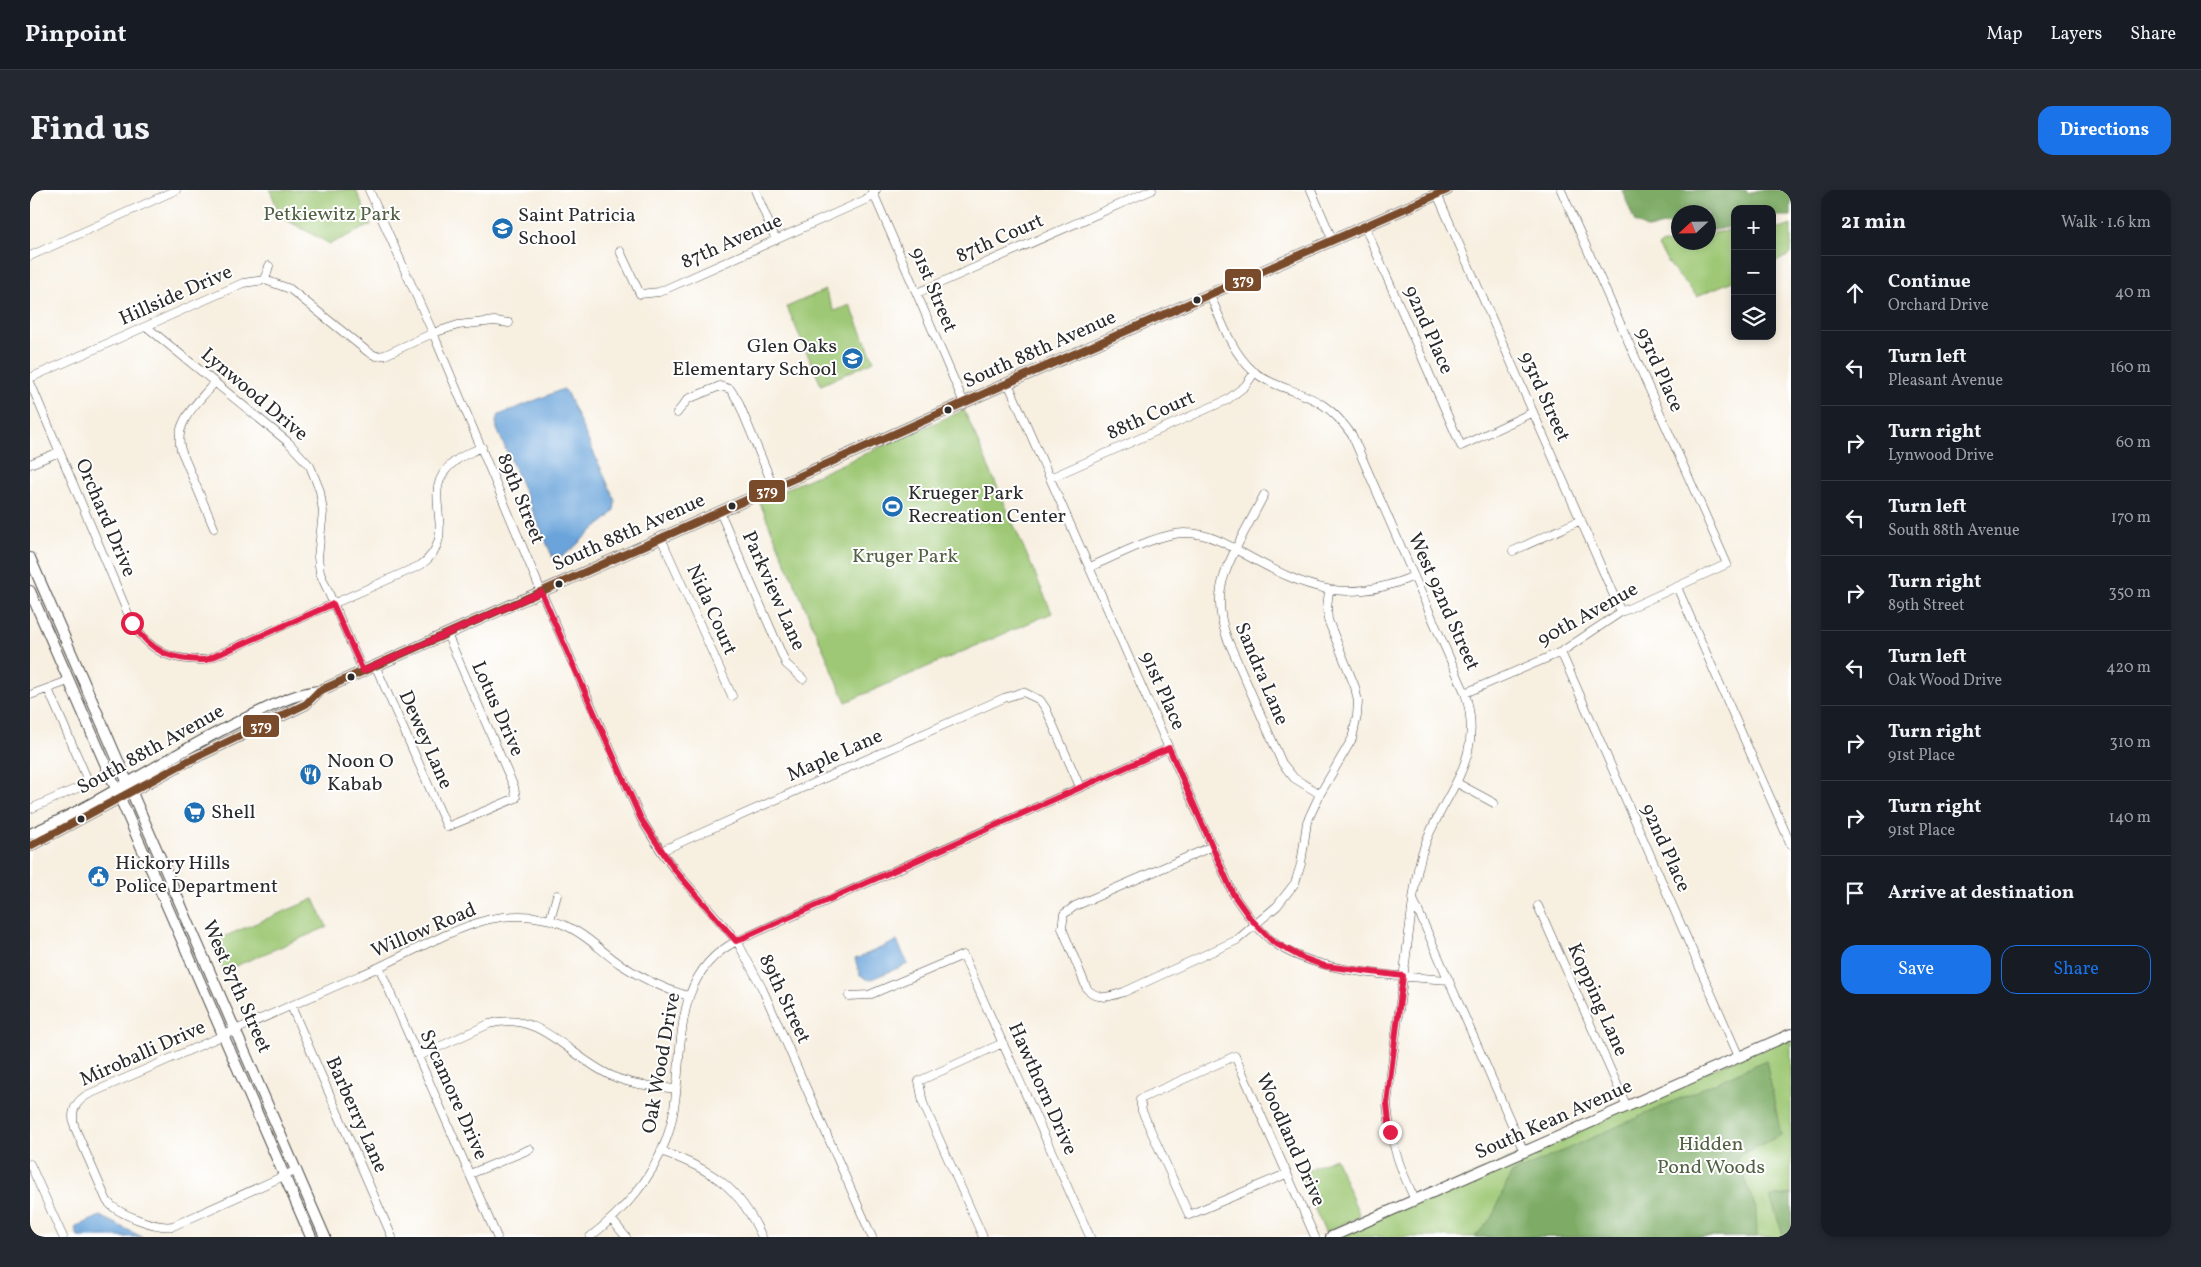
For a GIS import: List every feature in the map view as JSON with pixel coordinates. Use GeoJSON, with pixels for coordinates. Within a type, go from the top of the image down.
{"type":"FeatureCollection","features":[{"type":"Feature","properties":{"kind":"street"},"geometry":{"type":"LineString","coordinates":[[30,256],[176,190]]}},
{"type":"Feature","properties":{"kind":"street","name":"89th Street"},"geometry":{"type":"LineString","coordinates":[[369,190],[433,333],[541,592],[633,802],[661,851],[736,941],[762,988],[872,1237]]}},
{"type":"Feature","properties":{"kind":"street"},"geometry":{"type":"LineString","coordinates":[[755,190],[776,240]]}},
{"type":"Feature","properties":{"kind":"street","name":"87th Court"},"geometry":{"type":"LineString","coordinates":[[917,293],[1152,190]]}},
{"type":"Feature","properties":{"kind":"street"},"geometry":{"type":"LineString","coordinates":[[1311,190],[1333,241]]}},
{"type":"Feature","properties":{"kind":"street","name":"93rd Place"},"geometry":{"type":"LineString","coordinates":[[1561,190],[1727,564]]}},
{"type":"Feature","properties":{"kind":"street","name":"87th Avenue"},"geometry":{"type":"LineString","coordinates":[[620,251],[640,294],[659,292],[865,200],[874,191]]}},
{"type":"Feature","properties":{"kind":"street","name":"91st Street"},"geometry":{"type":"LineString","coordinates":[[874,191],[964,403]]}},
{"type":"Feature","properties":{"kind":"street","name":"South 88th Avenue"},"geometry":{"type":"LineString","coordinates":[[30,846],[128,788],[212,734],[299,693],[319,691],[1008,383],[1442,192]]}},
{"type":"Feature","properties":{"kind":"street","name":"93rd Street"},"geometry":{"type":"LineString","coordinates":[[1442,192],[1533,412],[1621,612]]}},
{"type":"Feature","properties":{"kind":"street","name":"92nd Place"},"geometry":{"type":"LineString","coordinates":[[1365,227],[1461,446],[1533,412]]}},
{"type":"Feature","properties":{"kind":"street"},"geometry":{"type":"LineString","coordinates":[[265,280],[269,266]]}},
{"type":"Feature","properties":{"kind":"street","name":"Hillside Drive"},"geometry":{"type":"LineString","coordinates":[[30,378],[243,283],[265,280],[290,289],[368,352],[376,356],[385,355],[433,333]]}},
{"type":"Feature","properties":{"kind":"street","name":"West 92nd Street"},"geometry":{"type":"LineString","coordinates":[[1210,295],[1235,350],[1255,372],[1266,380],[1322,404],[1346,427],[1356,444],[1465,693],[1468,706],[1470,739],[1467,755],[1458,783],[1428,837],[1421,854],[1403,976]]}},
{"type":"Feature","properties":{"kind":"street"},"geometry":{"type":"LineString","coordinates":[[433,333],[468,323],[494,321],[509,323]]}},
{"type":"Feature","properties":{"kind":"street","name":"Lynwood Drive"},"geometry":{"type":"LineString","coordinates":[[147,327],[288,442],[310,466],[320,491],[323,512],[318,565],[323,581],[363,671]]}},
{"type":"Feature","properties":{"kind":"street","name":"88th Court"},"geometry":{"type":"LineString","coordinates":[[1050,478],[1227,400],[1245,386],[1255,372]]}},
{"type":"Feature","properties":{"kind":"street","name":"Orchard Drive"},"geometry":{"type":"LineString","coordinates":[[30,382],[132,623],[145,640],[166,656],[183,660],[206,660],[333,604]]}},
{"type":"Feature","properties":{"kind":"street"},"geometry":{"type":"LineString","coordinates":[[214,383],[182,423],[178,436],[180,450],[214,528]]}},
{"type":"Feature","properties":{"kind":"street","name":"91st Place"},"geometry":{"type":"LineString","coordinates":[[1008,383],[1233,894],[1255,925],[1273,942],[1285,950],[1325,966],[1403,976]]}},
{"type":"Feature","properties":{"kind":"street"},"geometry":{"type":"LineString","coordinates":[[677,413],[688,400],[714,387],[730,389],[738,401],[774,488]]}},
{"type":"Feature","properties":{"kind":"street"},"geometry":{"type":"LineString","coordinates":[[333,604],[421,565],[428,559],[439,545],[441,526],[436,499],[440,479],[453,462],[482,447]]}},
{"type":"Feature","properties":{"kind":"street"},"geometry":{"type":"LineString","coordinates":[[30,464],[59,452]]}},
{"type":"Feature","properties":{"kind":"street","name":"Sandra Lane"},"geometry":{"type":"LineString","coordinates":[[1264,495],[1221,587],[1220,608],[1225,633],[1282,763],[1294,778],[1320,794]]}},
{"type":"Feature","properties":{"kind":"street","name":"Parkview Lane"},"geometry":{"type":"LineString","coordinates":[[720,512],[786,664],[803,679]]}},
{"type":"Feature","properties":{"kind":"street"},"geometry":{"type":"LineString","coordinates":[[1513,550],[1581,520]]}},
{"type":"Feature","properties":{"kind":"street"},"geometry":{"type":"LineString","coordinates":[[1090,567],[1177,533],[1209,537],[1277,572],[1304,584],[1329,591],[1372,590],[1414,576]]}},
{"type":"Feature","properties":{"kind":"street","name":"Nida Court"},"geometry":{"type":"LineString","coordinates":[[661,538],[732,696]]}},
{"type":"Feature","properties":{"kind":"street","name":"West 87th Street"},"geometry":{"type":"LineString","coordinates":[[30,558],[128,788],[325,1237]]}},
{"type":"Feature","properties":{"kind":"street","name":"90th Avenue"},"geometry":{"type":"LineString","coordinates":[[1465,693],[1561,652],[1621,612],[1727,564]]}},
{"type":"Feature","properties":{"kind":"street"},"geometry":{"type":"LineString","coordinates":[[1677,587],[1791,845]]}},
{"type":"Feature","properties":{"kind":"street","name":"West 87th Street"},"geometry":{"type":"LineString","coordinates":[[30,591],[33,606],[68,680],[311,1237]]}},
{"type":"Feature","properties":{"kind":"street"},"geometry":{"type":"LineString","coordinates":[[1213,846],[1075,906],[1064,914],[1062,928],[1088,989],[1095,996],[1104,998],[1124,992],[1237,940],[1276,906],[1295,883],[1301,864],[1307,822],[1320,794],[1352,739],[1358,702],[1349,669],[1328,620],[1329,591]]}},
{"type":"Feature","properties":{"kind":"street"},"geometry":{"type":"LineString","coordinates":[[33,606],[48,599]]}},
{"type":"Feature","properties":{"kind":"street","name":"Lotus Drive"},"geometry":{"type":"LineString","coordinates":[[446,634],[514,787],[516,798],[447,827]]}},
{"type":"Feature","properties":{"kind":"street","name":"92nd Place"},"geometry":{"type":"LineString","coordinates":[[1561,652],[1739,1057]]}},
{"type":"Feature","properties":{"kind":"street","name":"Dewey Lane"},"geometry":{"type":"LineString","coordinates":[[375,666],[447,827]]}},
{"type":"Feature","properties":{"kind":"street"},"geometry":{"type":"LineString","coordinates":[[30,695],[68,680]]}},
{"type":"Feature","properties":{"kind":"street"},"geometry":{"type":"LineString","coordinates":[[1026,683],[1023,692],[1040,700],[1046,709],[1080,787]]}},
{"type":"Feature","properties":{"kind":"street"},"geometry":{"type":"LineString","coordinates":[[30,809],[89,783],[48,689]]}},
{"type":"Feature","properties":{"kind":"street","name":"Maple Lane"},"geometry":{"type":"LineString","coordinates":[[661,851],[1004,698],[1023,692]]}},
{"type":"Feature","properties":{"kind":"street","name":"Oak Wood Drive"},"geometry":{"type":"LineString","coordinates":[[590,1237],[612,1220],[640,1189],[661,1151],[672,1117],[688,996],[706,963],[724,947],[1169,748]]}},
{"type":"Feature","properties":{"kind":"street"},"geometry":{"type":"LineString","coordinates":[[1458,783],[1494,803]]}},
{"type":"Feature","properties":{"kind":"street","name":"South 88th Avenue"},"geometry":{"type":"LineString","coordinates":[[33,833],[117,794]]}},
{"type":"Feature","properties":{"kind":"street"},"geometry":{"type":"LineString","coordinates":[[550,920],[557,895]]}},
{"type":"Feature","properties":{"kind":"street"},"geometry":{"type":"LineString","coordinates":[[1413,899],[1524,1152]]}},
{"type":"Feature","properties":{"kind":"street","name":"Kopping Lane"},"geometry":{"type":"LineString","coordinates":[[1538,906],[1627,1107]]}},
{"type":"Feature","properties":{"kind":"street","name":"Willow Road"},"geometry":{"type":"LineString","coordinates":[[224,1036],[443,937],[490,919],[524,916],[550,920],[590,938],[618,963],[637,975],[688,996]]}},
{"type":"Feature","properties":{"kind":"street","name":"Hawthorn Drive"},"geometry":{"type":"LineString","coordinates":[[849,996],[869,995],[963,955],[1090,1237]]}},
{"type":"Feature","properties":{"kind":"street","name":"Sycamore Drive"},"geometry":{"type":"LineString","coordinates":[[379,967],[497,1237]]}},
{"type":"Feature","properties":{"kind":"street"},"geometry":{"type":"LineString","coordinates":[[1415,1200],[1394,1152],[1387,1104],[1403,976],[1449,980]]}},
{"type":"Feature","properties":{"kind":"street","name":"Barberry Lane"},"geometry":{"type":"LineString","coordinates":[[291,1006],[392,1237]]}},
{"type":"Feature","properties":{"kind":"street"},"geometry":{"type":"LineString","coordinates":[[418,1056],[489,1024],[517,1021],[540,1029],[601,1071],[613,1077],[640,1084],[676,1089]]}},
{"type":"Feature","properties":{"kind":"street","name":"South Kean Avenue"},"geometry":{"type":"LineString","coordinates":[[1331,1237],[1791,1034]]}},
{"type":"Feature","properties":{"kind":"street","name":"Miroballi Drive"},"geometry":{"type":"LineString","coordinates":[[224,1036],[88,1095],[77,1104],[72,1115],[73,1123],[105,1198],[110,1206],[159,1227],[169,1227],[285,1176]]}},
{"type":"Feature","properties":{"kind":"street"},"geometry":{"type":"LineString","coordinates":[[983,1237],[923,1103],[919,1082],[1003,1043]]}},
{"type":"Feature","properties":{"kind":"street","name":"Woodland Drive"},"geometry":{"type":"LineString","coordinates":[[1286,1174],[1189,1215],[1142,1111],[1140,1100],[1235,1056],[1286,1174],[1316,1237]]}},
{"type":"Feature","properties":{"kind":"street"},"geometry":{"type":"LineString","coordinates":[[470,1174],[530,1149]]}},
{"type":"Feature","properties":{"kind":"street"},"geometry":{"type":"LineString","coordinates":[[661,1151],[695,1164],[727,1184],[746,1206],[762,1237]]}},
{"type":"Feature","properties":{"kind":"street"},"geometry":{"type":"LineString","coordinates":[[30,1164],[63,1237]]}},
{"type":"Feature","properties":{"kind":"street"},"geometry":{"type":"LineString","coordinates":[[285,1176],[297,1170]]}},
{"type":"Feature","properties":{"kind":"street"},"geometry":{"type":"LineString","coordinates":[[612,1220],[626,1237]]}},
{"type":"Feature","properties":{"kind":"green space","name":"Petkiewitz Park"},"geometry":{"type":"Polygon","coordinates":[[[270,190],[356,190],[371,225],[330,244],[281,217],[270,190]]]}},
{"type":"Feature","properties":{"kind":"green space"},"geometry":{"type":"Polygon","coordinates":[[[1622,190],[1746,190],[1747,193],[1759,190],[1791,190],[1791,216],[1776,216],[1776,205],[1731,205],[1731,227],[1716,230],[1716,205],[1671,205],[1671,226],[1667,224],[1648,229],[1635,222],[1622,190]]]}},
{"type":"Feature","properties":{"kind":"green space"},"geometry":{"type":"Polygon","coordinates":[[[1791,225],[1791,254],[1776,262],[1776,226],[1780,229],[1791,225]]]}},
{"type":"Feature","properties":{"kind":"green space"},"geometry":{"type":"Polygon","coordinates":[[[1731,230],[1731,282],[1697,296],[1675,272],[1658,247],[1663,243],[1671,244],[1671,250],[1716,250],[1716,233],[1731,230]]]}},
{"type":"Feature","properties":{"kind":"green space"},"geometry":{"type":"Polygon","coordinates":[[[825,290],[834,311],[850,305],[874,361],[821,385],[787,307],[825,290]]]}},
{"type":"Feature","properties":{"kind":"green space","name":"Kruger Park"},"geometry":{"type":"Polygon","coordinates":[[[964,410],[1052,613],[846,702],[759,501],[964,410]]]}},
{"type":"Feature","properties":{"kind":"green space"},"geometry":{"type":"Polygon","coordinates":[[[314,899],[327,927],[224,971],[211,942],[314,899]]]}},
{"type":"Feature","properties":{"kind":"green space","name":"Hidden Pond Woods"},"geometry":{"type":"Polygon","coordinates":[[[1791,1034],[1791,1237],[1333,1237],[1791,1034]]]}},
{"type":"Feature","properties":{"kind":"green space","name":"Hidden Pond Woods"},"geometry":{"type":"Polygon","coordinates":[[[1766,1060],[1781,1135],[1736,1157],[1756,1209],[1757,1237],[1475,1237],[1492,1217],[1511,1174],[1766,1060]]]}},
{"type":"Feature","properties":{"kind":"green space"},"geometry":{"type":"Polygon","coordinates":[[[1335,1158],[1360,1216],[1325,1232],[1299,1174],[1335,1158]]]}},
{"type":"Feature","properties":{"kind":"green space"},"geometry":{"type":"Polygon","coordinates":[[[1791,1194],[1791,1237],[1784,1237],[1770,1197],[1791,1194]]]}},
{"type":"Feature","properties":{"kind":"water"},"geometry":{"type":"Polygon","coordinates":[[[563,389],[566,391],[615,500],[615,504],[613,512],[607,519],[564,555],[553,558],[497,429],[496,421],[499,415],[563,389]]]}},
{"type":"Feature","properties":{"kind":"water"},"geometry":{"type":"Polygon","coordinates":[[[897,941],[908,964],[869,980],[860,975],[855,959],[897,941]]]}},
{"type":"Feature","properties":{"kind":"water"},"geometry":{"type":"Polygon","coordinates":[[[100,1216],[142,1237],[78,1237],[75,1230],[76,1227],[100,1216]]]}},
{"type":"Feature","properties":{"kind":"transit line","name":"379"},"geometry":{"type":"LineString","coordinates":[[30,846],[190,760],[306,704],[319,691],[1008,383],[1447,190]]}},
{"type":"Feature","properties":{"kind":"place","name":"Saint Patricia School"},"geometry":{"type":"Point","coordinates":[502,228]}},
{"type":"Feature","properties":{"kind":"place","name":"Glen Oaks Elementary School"},"geometry":{"type":"Point","coordinates":[853,359]}},
{"type":"Feature","properties":{"kind":"place","name":"Krueger Park Recreation Center"},"geometry":{"type":"Point","coordinates":[892,506]}},
{"type":"Feature","properties":{"kind":"place","name":"Noon O Kabab"},"geometry":{"type":"Point","coordinates":[311,774]}},
{"type":"Feature","properties":{"kind":"place","name":"Shell"},"geometry":{"type":"Point","coordinates":[195,813]}},
{"type":"Feature","properties":{"kind":"place","name":"Hickory Hills Police Department"},"geometry":{"type":"Point","coordinates":[99,876]}},
{"type":"Feature","properties":{"kind":"route"},"geometry":{"type":"LineString","coordinates":[[132,623],[145,640],[166,656],[183,660],[206,660],[333,604],[363,671],[541,592],[641,819],[674,869],[726,927],[736,941],[1169,748],[1233,894],[1255,925],[1273,942],[1285,950],[1325,966],[1403,976],[1387,1104],[1390,1132]]}}]}
